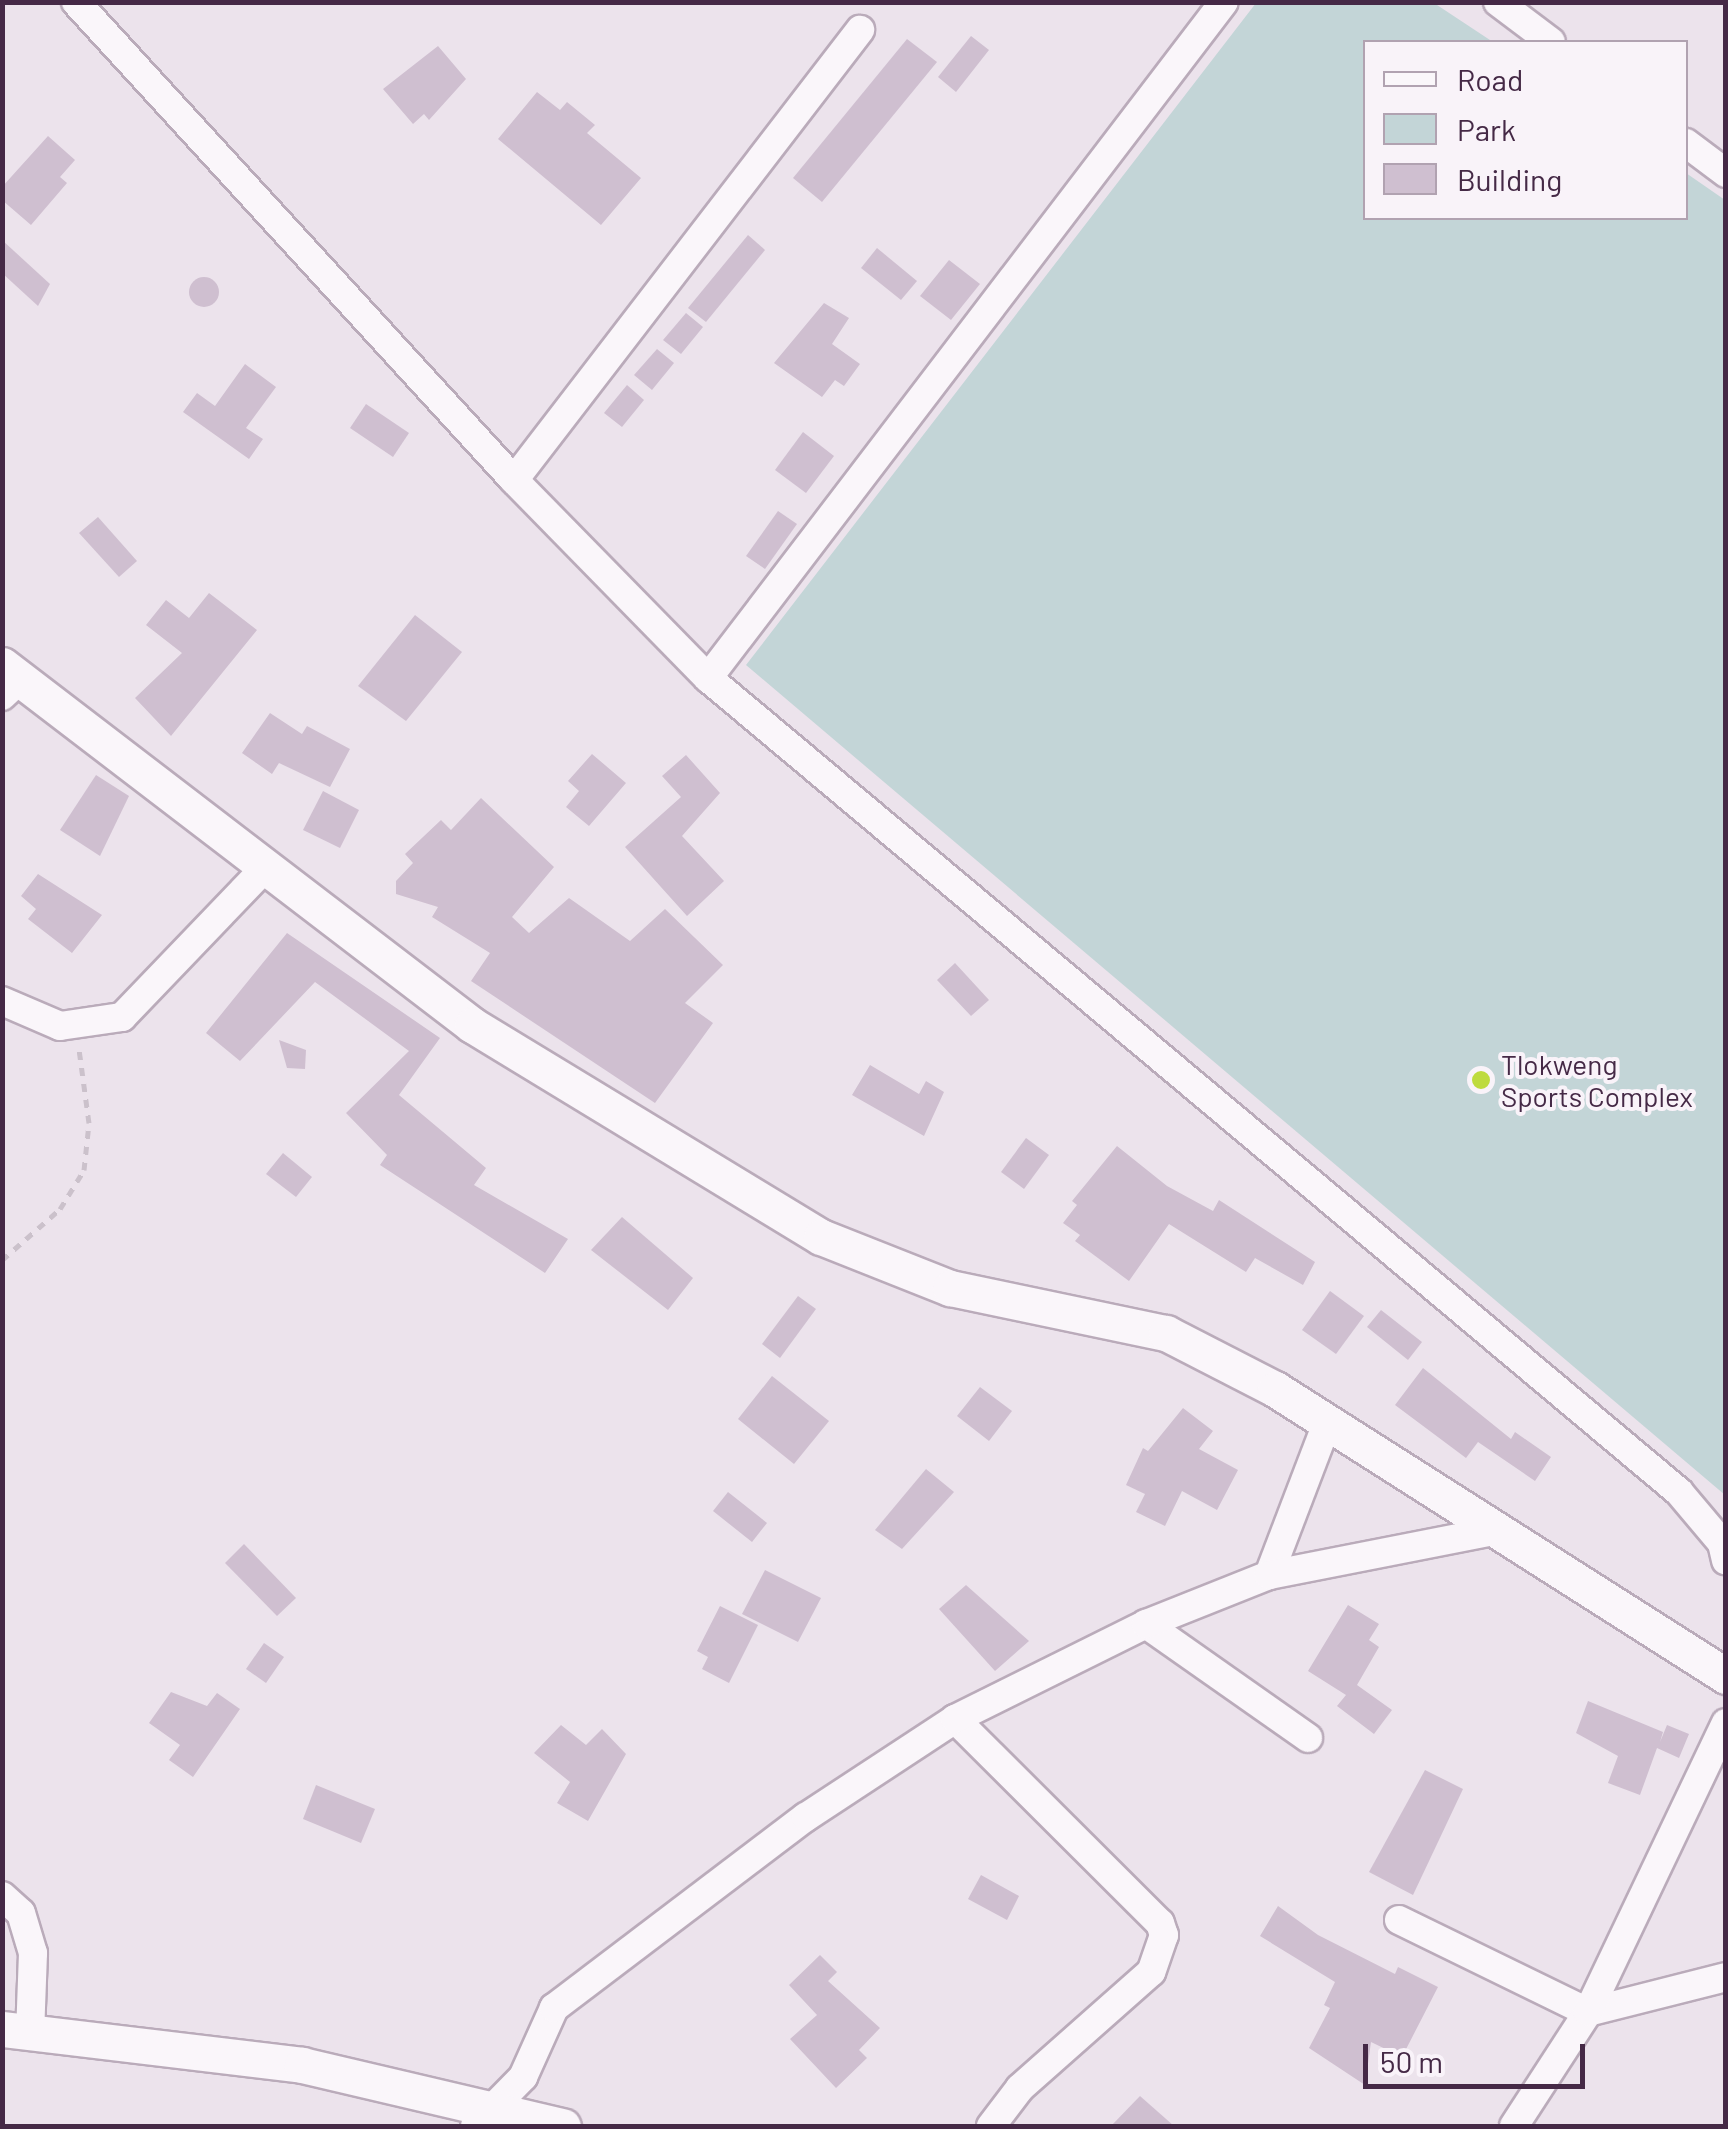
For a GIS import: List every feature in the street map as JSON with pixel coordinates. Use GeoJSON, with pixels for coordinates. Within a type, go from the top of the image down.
{"type":"FeatureCollection","features":[{"type":"Feature","properties":{"kind":"street"},"geometry":{"type":"LineString","coordinates":[[76,2],[514,480],[708,678],[1679,1492],[1722,1543],[1726,1561]]}},
{"type":"Feature","properties":{"kind":"street"},"geometry":{"type":"LineString","coordinates":[[708,678],[1224,2]]}},
{"type":"Feature","properties":{"kind":"street"},"geometry":{"type":"LineString","coordinates":[[1498,2],[1548,40]]}},
{"type":"Feature","properties":{"kind":"street"},"geometry":{"type":"LineString","coordinates":[[514,480],[860,30]]}},
{"type":"Feature","properties":{"kind":"street"},"geometry":{"type":"LineString","coordinates":[[1688,144],[1726,172]]}},
{"type":"Feature","properties":{"kind":"street"},"geometry":{"type":"LineString","coordinates":[[8,680],[266,868],[472,1026],[821,1237],[950,1288],[1166,1333],[1327,1423],[1726,1676]]}},
{"type":"Feature","properties":{"kind":"street"},"geometry":{"type":"LineString","coordinates":[[2,1000],[28,1015],[76,1027],[122,1017],[266,868]]}},
{"type":"Feature","properties":{"kind":"street"},"geometry":{"type":"LineString","coordinates":[[1269,1575],[1327,1423]]}},
{"type":"Feature","properties":{"kind":"street"},"geometry":{"type":"LineString","coordinates":[[483,2116],[523,2077],[554,2008],[806,1816],[954,1719],[1146,1624],[1269,1575],[1498,1530]]}},
{"type":"Feature","properties":{"kind":"street"},"geometry":{"type":"LineString","coordinates":[[1146,1624],[1308,1738]]}},
{"type":"Feature","properties":{"kind":"street"},"geometry":{"type":"LineString","coordinates":[[954,1719],[1164,1935],[1151,1972],[1020,2088],[991,2126]]}},
{"type":"Feature","properties":{"kind":"street"},"geometry":{"type":"LineString","coordinates":[[1514,2126],[1588,2012],[1726,1724]]}},
{"type":"Feature","properties":{"kind":"street"},"geometry":{"type":"LineString","coordinates":[[2,1896],[21,1913],[33,1953],[20,2024],[302,2065],[483,2116],[563,2126]]}},
{"type":"Feature","properties":{"kind":"street"},"geometry":{"type":"LineString","coordinates":[[1399,1920],[1588,2012],[1726,1977]]}},
{"type":"Feature","properties":{"kind":"path"},"geometry":{"type":"LineString","coordinates":[[2,1260],[60,1209],[84,1170],[89,1123],[76,1027]]}},
{"type":"Feature","properties":{"kind":"green space","name":"Tlokweng Sports Complex"},"geometry":{"type":"Polygon","coordinates":[[[1256,3],[1434,3],[1490,40],[1363,40],[1363,220],[1688,220],[1688,174],[1725,200],[1725,1495],[746,665],[1256,3]]]}},
{"type":"Feature","properties":{"kind":"building"},"geometry":{"type":"Polygon","coordinates":[[[971,36],[989,50],[956,92],[938,77],[971,36]]]}},
{"type":"Feature","properties":{"kind":"building"},"geometry":{"type":"Polygon","coordinates":[[[907,39],[937,62],[822,202],[793,178],[907,39]]]}},
{"type":"Feature","properties":{"kind":"building"},"geometry":{"type":"Polygon","coordinates":[[[438,46],[466,79],[429,120],[424,114],[413,124],[383,89],[438,46]]]}},
{"type":"Feature","properties":{"kind":"building"},"geometry":{"type":"Polygon","coordinates":[[[537,92],[560,110],[567,102],[595,125],[587,133],[641,178],[601,225],[498,139],[537,92]]]}},
{"type":"Feature","properties":{"kind":"building"},"geometry":{"type":"Polygon","coordinates":[[[48,136],[75,160],[60,177],[67,183],[31,225],[2,200],[2,187],[48,136]]]}},
{"type":"Feature","properties":{"kind":"building"},"geometry":{"type":"Polygon","coordinates":[[[748,235],[765,250],[706,322],[688,308],[748,235]]]}},
{"type":"Feature","properties":{"kind":"building"},"geometry":{"type":"Polygon","coordinates":[[[2,240],[50,284],[38,306],[2,273],[2,240]]]}},
{"type":"Feature","properties":{"kind":"building"},"geometry":{"type":"Polygon","coordinates":[[[877,248],[917,281],[901,300],[861,268],[877,248]]]}},
{"type":"Feature","properties":{"kind":"building"},"geometry":{"type":"Polygon","coordinates":[[[949,260],[980,284],[951,320],[920,296],[949,260]]]}},
{"type":"Feature","properties":{"kind":"building"},"geometry":{"type":"Polygon","coordinates":[[[204,277],[218,286],[219,292],[210,306],[204,307],[190,298],[189,292],[198,278],[204,277]]]}},
{"type":"Feature","properties":{"kind":"building"},"geometry":{"type":"Polygon","coordinates":[[[824,303],[849,318],[832,344],[860,364],[844,386],[835,380],[822,397],[774,363],[824,303]]]}},
{"type":"Feature","properties":{"kind":"building"},"geometry":{"type":"Polygon","coordinates":[[[686,313],[703,327],[681,354],[663,340],[686,313]]]}},
{"type":"Feature","properties":{"kind":"building"},"geometry":{"type":"Polygon","coordinates":[[[657,349],[674,363],[652,390],[634,375],[657,349]]]}},
{"type":"Feature","properties":{"kind":"building"},"geometry":{"type":"Polygon","coordinates":[[[245,364],[276,387],[246,428],[263,439],[249,459],[183,412],[197,393],[215,406],[245,364]]]}},
{"type":"Feature","properties":{"kind":"building"},"geometry":{"type":"Polygon","coordinates":[[[627,385],[644,400],[622,427],[604,413],[627,385]]]}},
{"type":"Feature","properties":{"kind":"building"},"geometry":{"type":"Polygon","coordinates":[[[366,404],[409,433],[393,457],[350,428],[366,404]]]}},
{"type":"Feature","properties":{"kind":"building"},"geometry":{"type":"Polygon","coordinates":[[[803,432],[834,456],[806,493],[775,470],[803,432]]]}},
{"type":"Feature","properties":{"kind":"building"},"geometry":{"type":"Polygon","coordinates":[[[778,511],[797,524],[765,569],[746,556],[778,511]]]}},
{"type":"Feature","properties":{"kind":"building"},"geometry":{"type":"Polygon","coordinates":[[[98,517],[137,561],[119,577],[79,533],[98,517]]]}},
{"type":"Feature","properties":{"kind":"building"},"geometry":{"type":"Polygon","coordinates":[[[209,593],[257,630],[171,736],[135,698],[182,653],[146,625],[166,600],[189,618],[209,593]]]}},
{"type":"Feature","properties":{"kind":"building"},"geometry":{"type":"Polygon","coordinates":[[[415,615],[462,652],[406,721],[358,686],[415,615]]]}},
{"type":"Feature","properties":{"kind":"building"},"geometry":{"type":"Polygon","coordinates":[[[270,713],[302,734],[307,726],[350,749],[330,787],[279,763],[272,774],[242,753],[270,713]]]}},
{"type":"Feature","properties":{"kind":"building"},"geometry":{"type":"Polygon","coordinates":[[[592,754],[626,783],[589,826],[566,807],[579,791],[568,781],[592,754]]]}},
{"type":"Feature","properties":{"kind":"building"},"geometry":{"type":"Polygon","coordinates":[[[686,755],[720,793],[682,836],[724,881],[687,916],[625,847],[681,797],[662,776],[686,755]]]}},
{"type":"Feature","properties":{"kind":"building"},"geometry":{"type":"Polygon","coordinates":[[[96,775],[129,796],[100,856],[60,830],[96,775]]]}},
{"type":"Feature","properties":{"kind":"building"},"geometry":{"type":"Polygon","coordinates":[[[323,791],[359,810],[340,848],[303,830],[323,791]]]}},
{"type":"Feature","properties":{"kind":"building"},"geometry":{"type":"Polygon","coordinates":[[[481,798],[554,867],[512,917],[529,933],[569,898],[630,941],[665,909],[723,965],[685,1003],[713,1023],[655,1103],[471,981],[490,953],[432,917],[438,907],[396,894],[396,881],[413,863],[405,854],[441,820],[451,830],[481,798]]]}},
{"type":"Feature","properties":{"kind":"building"},"geometry":{"type":"Polygon","coordinates":[[[38,874],[102,915],[72,953],[28,919],[36,909],[21,896],[38,874]]]}},
{"type":"Feature","properties":{"kind":"building"},"geometry":{"type":"Polygon","coordinates":[[[287,933],[440,1038],[399,1095],[486,1168],[474,1185],[568,1239],[545,1273],[380,1165],[387,1155],[346,1113],[409,1051],[315,982],[240,1061],[206,1033],[287,933]]]}},
{"type":"Feature","properties":{"kind":"building"},"geometry":{"type":"Polygon","coordinates":[[[955,963],[989,1000],[971,1016],[937,980],[955,963]]]}},
{"type":"Feature","properties":{"kind":"building"},"geometry":{"type":"Polygon","coordinates":[[[279,1040],[306,1050],[305,1069],[287,1068],[279,1040]]]}},
{"type":"Feature","properties":{"kind":"building"},"geometry":{"type":"Polygon","coordinates":[[[870,1065],[919,1094],[926,1081],[944,1092],[924,1136],[852,1095],[870,1065]]]}},
{"type":"Feature","properties":{"kind":"building"},"geometry":{"type":"Polygon","coordinates":[[[1026,1138],[1049,1155],[1024,1189],[1001,1172],[1026,1138]]]}},
{"type":"Feature","properties":{"kind":"building"},"geometry":{"type":"Polygon","coordinates":[[[1117,1146],[1167,1186],[1213,1211],[1219,1200],[1315,1262],[1303,1285],[1255,1258],[1246,1272],[1169,1224],[1129,1281],[1075,1241],[1080,1235],[1063,1223],[1077,1205],[1072,1201],[1117,1146]]]}},
{"type":"Feature","properties":{"kind":"building"},"geometry":{"type":"Polygon","coordinates":[[[283,1153],[312,1177],[296,1197],[266,1174],[283,1153]]]}},
{"type":"Feature","properties":{"kind":"building"},"geometry":{"type":"Polygon","coordinates":[[[622,1217],[693,1278],[668,1310],[591,1250],[622,1217]]]}},
{"type":"Feature","properties":{"kind":"building"},"geometry":{"type":"Polygon","coordinates":[[[1330,1291],[1364,1316],[1336,1354],[1302,1330],[1330,1291]]]}},
{"type":"Feature","properties":{"kind":"building"},"geometry":{"type":"Polygon","coordinates":[[[798,1296],[816,1309],[780,1358],[762,1344],[798,1296]]]}},
{"type":"Feature","properties":{"kind":"building"},"geometry":{"type":"Polygon","coordinates":[[[1381,1310],[1422,1342],[1408,1360],[1367,1327],[1381,1310]]]}},
{"type":"Feature","properties":{"kind":"building"},"geometry":{"type":"Polygon","coordinates":[[[1423,1368],[1511,1439],[1515,1432],[1551,1457],[1535,1481],[1478,1442],[1466,1458],[1395,1405],[1423,1368]]]}},
{"type":"Feature","properties":{"kind":"building"},"geometry":{"type":"Polygon","coordinates":[[[772,1376],[829,1421],[794,1464],[738,1419],[772,1376]]]}},
{"type":"Feature","properties":{"kind":"building"},"geometry":{"type":"Polygon","coordinates":[[[980,1387],[1012,1411],[989,1441],[957,1416],[980,1387]]]}},
{"type":"Feature","properties":{"kind":"building"},"geometry":{"type":"Polygon","coordinates":[[[1183,1408],[1213,1431],[1199,1449],[1238,1470],[1217,1510],[1182,1491],[1165,1526],[1136,1512],[1145,1494],[1126,1485],[1143,1448],[1148,1451],[1183,1408]]]}},
{"type":"Feature","properties":{"kind":"building"},"geometry":{"type":"Polygon","coordinates":[[[926,1469],[954,1492],[902,1549],[875,1530],[926,1469]]]}},
{"type":"Feature","properties":{"kind":"building"},"geometry":{"type":"Polygon","coordinates":[[[728,1492],[767,1523],[752,1542],[713,1511],[728,1492]]]}},
{"type":"Feature","properties":{"kind":"building"},"geometry":{"type":"Polygon","coordinates":[[[244,1544],[296,1598],[277,1616],[225,1563],[244,1544]]]}},
{"type":"Feature","properties":{"kind":"building"},"geometry":{"type":"Polygon","coordinates":[[[765,1570],[821,1598],[798,1642],[742,1614],[765,1570]]]}},
{"type":"Feature","properties":{"kind":"building"},"geometry":{"type":"Polygon","coordinates":[[[966,1585],[1029,1641],[995,1671],[939,1609],[966,1585]]]}},
{"type":"Feature","properties":{"kind":"building"},"geometry":{"type":"Polygon","coordinates":[[[1348,1605],[1379,1624],[1369,1640],[1379,1647],[1357,1685],[1392,1710],[1374,1734],[1337,1706],[1346,1695],[1308,1671],[1348,1605]]]}},
{"type":"Feature","properties":{"kind":"building"},"geometry":{"type":"Polygon","coordinates":[[[720,1606],[758,1625],[729,1683],[702,1669],[708,1657],[697,1651],[720,1606]]]}},
{"type":"Feature","properties":{"kind":"building"},"geometry":{"type":"Polygon","coordinates":[[[264,1643],[284,1657],[266,1683],[246,1669],[264,1643]]]}},
{"type":"Feature","properties":{"kind":"building"},"geometry":{"type":"Polygon","coordinates":[[[171,1692],[207,1706],[217,1693],[240,1709],[193,1777],[169,1760],[180,1745],[149,1723],[171,1692]]]}},
{"type":"Feature","properties":{"kind":"building"},"geometry":{"type":"Polygon","coordinates":[[[1588,1701],[1663,1732],[1660,1742],[1667,1725],[1689,1734],[1679,1758],[1657,1748],[1640,1795],[1608,1783],[1618,1756],[1576,1733],[1588,1701]]]}},
{"type":"Feature","properties":{"kind":"building"},"geometry":{"type":"Polygon","coordinates":[[[561,1725],[586,1745],[602,1729],[626,1754],[588,1821],[557,1803],[570,1782],[534,1753],[561,1725]]]}},
{"type":"Feature","properties":{"kind":"building"},"geometry":{"type":"Polygon","coordinates":[[[1425,1770],[1463,1789],[1413,1895],[1369,1872],[1425,1770]]]}},
{"type":"Feature","properties":{"kind":"building"},"geometry":{"type":"Polygon","coordinates":[[[316,1785],[375,1809],[361,1843],[303,1819],[316,1785]]]}},
{"type":"Feature","properties":{"kind":"building"},"geometry":{"type":"Polygon","coordinates":[[[981,1875],[1019,1896],[1007,1920],[968,1899],[981,1875]]]}},
{"type":"Feature","properties":{"kind":"building"},"geometry":{"type":"Polygon","coordinates":[[[1278,1906],[1318,1935],[1395,1974],[1398,1967],[1438,1987],[1402,2057],[1371,2042],[1365,2085],[1309,2048],[1330,2008],[1324,2005],[1335,1982],[1260,1936],[1278,1906]]]}},
{"type":"Feature","properties":{"kind":"building"},"geometry":{"type":"Polygon","coordinates":[[[820,1955],[837,1972],[828,1981],[880,2028],[859,2050],[867,2058],[836,2088],[790,2039],[817,2015],[789,1985],[820,1955]]]}},
{"type":"Feature","properties":{"kind":"building"},"geometry":{"type":"Polygon","coordinates":[[[1140,2096],[1174,2126],[1111,2126],[1140,2096]]]}},
{"type":"Feature","properties":{"kind":"place","name":"Tlokweng Sports Complex"},"geometry":{"type":"Point","coordinates":[1481,1080]}}]}
